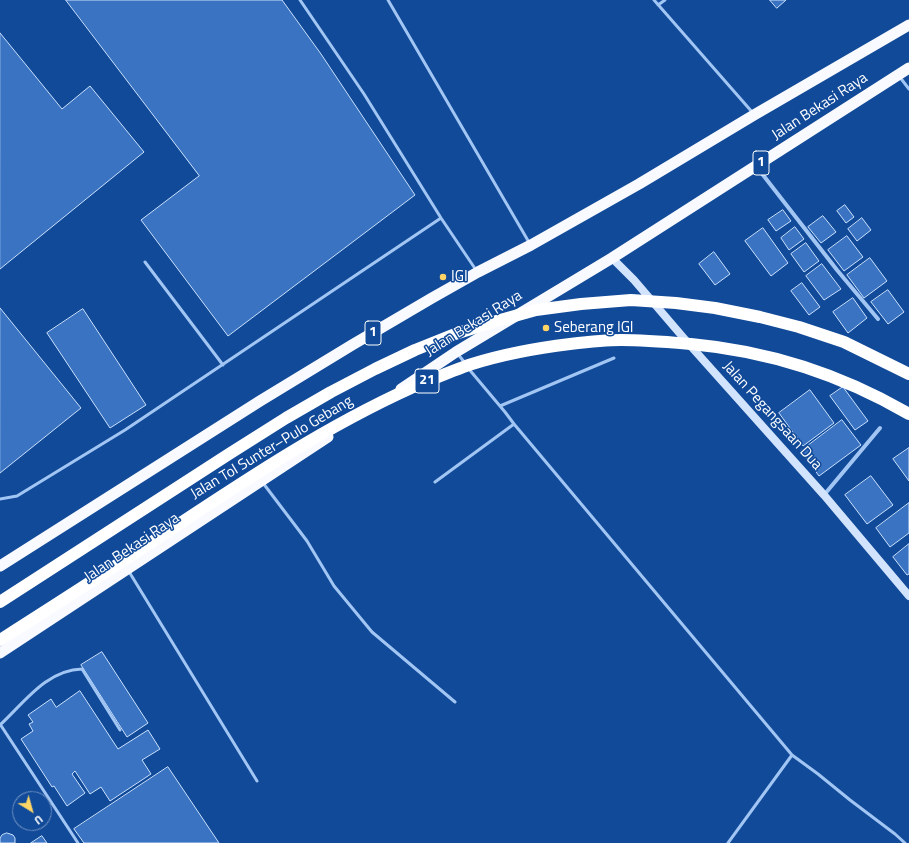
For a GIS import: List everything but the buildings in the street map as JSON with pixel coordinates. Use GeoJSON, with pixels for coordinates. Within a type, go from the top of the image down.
{"type":"FeatureCollection","features":[{"type":"Feature","properties":{"kind":"highway","name":"Jalan Bekasi Raya"},"geometry":{"type":"LineString","coordinates":[[0,566],[280,389],[412,310],[639,184],[909,25]]}},
{"type":"Feature","properties":{"kind":"highway","name":"Jalan Bekasi Raya"},"geometry":{"type":"LineString","coordinates":[[0,653],[456,352],[612,258],[909,68]]}},
{"type":"Feature","properties":{"kind":"highway","name":"Jalan Tol Sunter–Pulo Gebang"},"geometry":{"type":"LineString","coordinates":[[0,602],[229,454],[331,392],[415,350],[455,334],[536,310],[581,304],[632,300],[676,303],[715,308],[799,327],[844,342],[909,374]]}},
{"type":"Feature","properties":{"kind":"highway","name":"Jalan Tol Sunter–Pulo Gebang"},"geometry":{"type":"LineString","coordinates":[[0,640],[318,435],[396,395],[434,379],[471,365],[512,354],[550,347],[619,340],[715,346],[769,357],[815,370],[845,382],[909,414]]}},
{"type":"Feature","properties":{"kind":"main road","name":"Jalan Pegangsaan Dua"},"geometry":{"type":"LineString","coordinates":[[612,258],[634,280],[688,343],[824,495],[909,596]]}},
{"type":"Feature","properties":{"kind":"street"},"geometry":{"type":"LineString","coordinates":[[756,166],[837,270],[878,319]]}},
{"type":"Feature","properties":{"kind":"street"},"geometry":{"type":"LineString","coordinates":[[824,495],[880,428]]}},
{"type":"Feature","properties":{"kind":"lane"},"geometry":{"type":"LineString","coordinates":[[300,0],[364,94],[441,218],[478,272]]}},
{"type":"Feature","properties":{"kind":"lane"},"geometry":{"type":"LineString","coordinates":[[388,0],[531,245]]}},
{"type":"Feature","properties":{"kind":"lane"},"geometry":{"type":"LineString","coordinates":[[654,0],[754,115]]}},
{"type":"Feature","properties":{"kind":"lane"},"geometry":{"type":"LineString","coordinates":[[658,5],[665,0]]}},
{"type":"Feature","properties":{"kind":"lane"},"geometry":{"type":"LineString","coordinates":[[898,75],[909,89]]}},
{"type":"Feature","properties":{"kind":"lane"},"geometry":{"type":"LineString","coordinates":[[0,499],[17,496],[125,430],[441,218]]}},
{"type":"Feature","properties":{"kind":"lane"},"geometry":{"type":"LineString","coordinates":[[145,262],[223,364]]}},
{"type":"Feature","properties":{"kind":"lane"},"geometry":{"type":"LineString","coordinates":[[456,352],[514,424],[792,755],[905,843]]}},
{"type":"Feature","properties":{"kind":"lane"},"geometry":{"type":"LineString","coordinates":[[500,406],[614,358]]}},
{"type":"Feature","properties":{"kind":"lane"},"geometry":{"type":"LineString","coordinates":[[435,482],[514,424]]}},
{"type":"Feature","properties":{"kind":"lane"},"geometry":{"type":"LineString","coordinates":[[261,480],[307,541],[334,586],[372,632],[455,702]]}},
{"type":"Feature","properties":{"kind":"lane"},"geometry":{"type":"LineString","coordinates":[[128,569],[257,781]]}},
{"type":"Feature","properties":{"kind":"lane"},"geometry":{"type":"LineString","coordinates":[[78,843],[0,724],[42,684],[67,671],[82,669],[120,730]]}},
{"type":"Feature","properties":{"kind":"lane"},"geometry":{"type":"LineString","coordinates":[[728,843],[792,755]]}},
{"type":"Feature","properties":{"kind":"place","name":"IGI"},"geometry":{"type":"Point","coordinates":[443,277]}},
{"type":"Feature","properties":{"kind":"place","name":"Seberang IGI"},"geometry":{"type":"Point","coordinates":[546,328]}}]}
